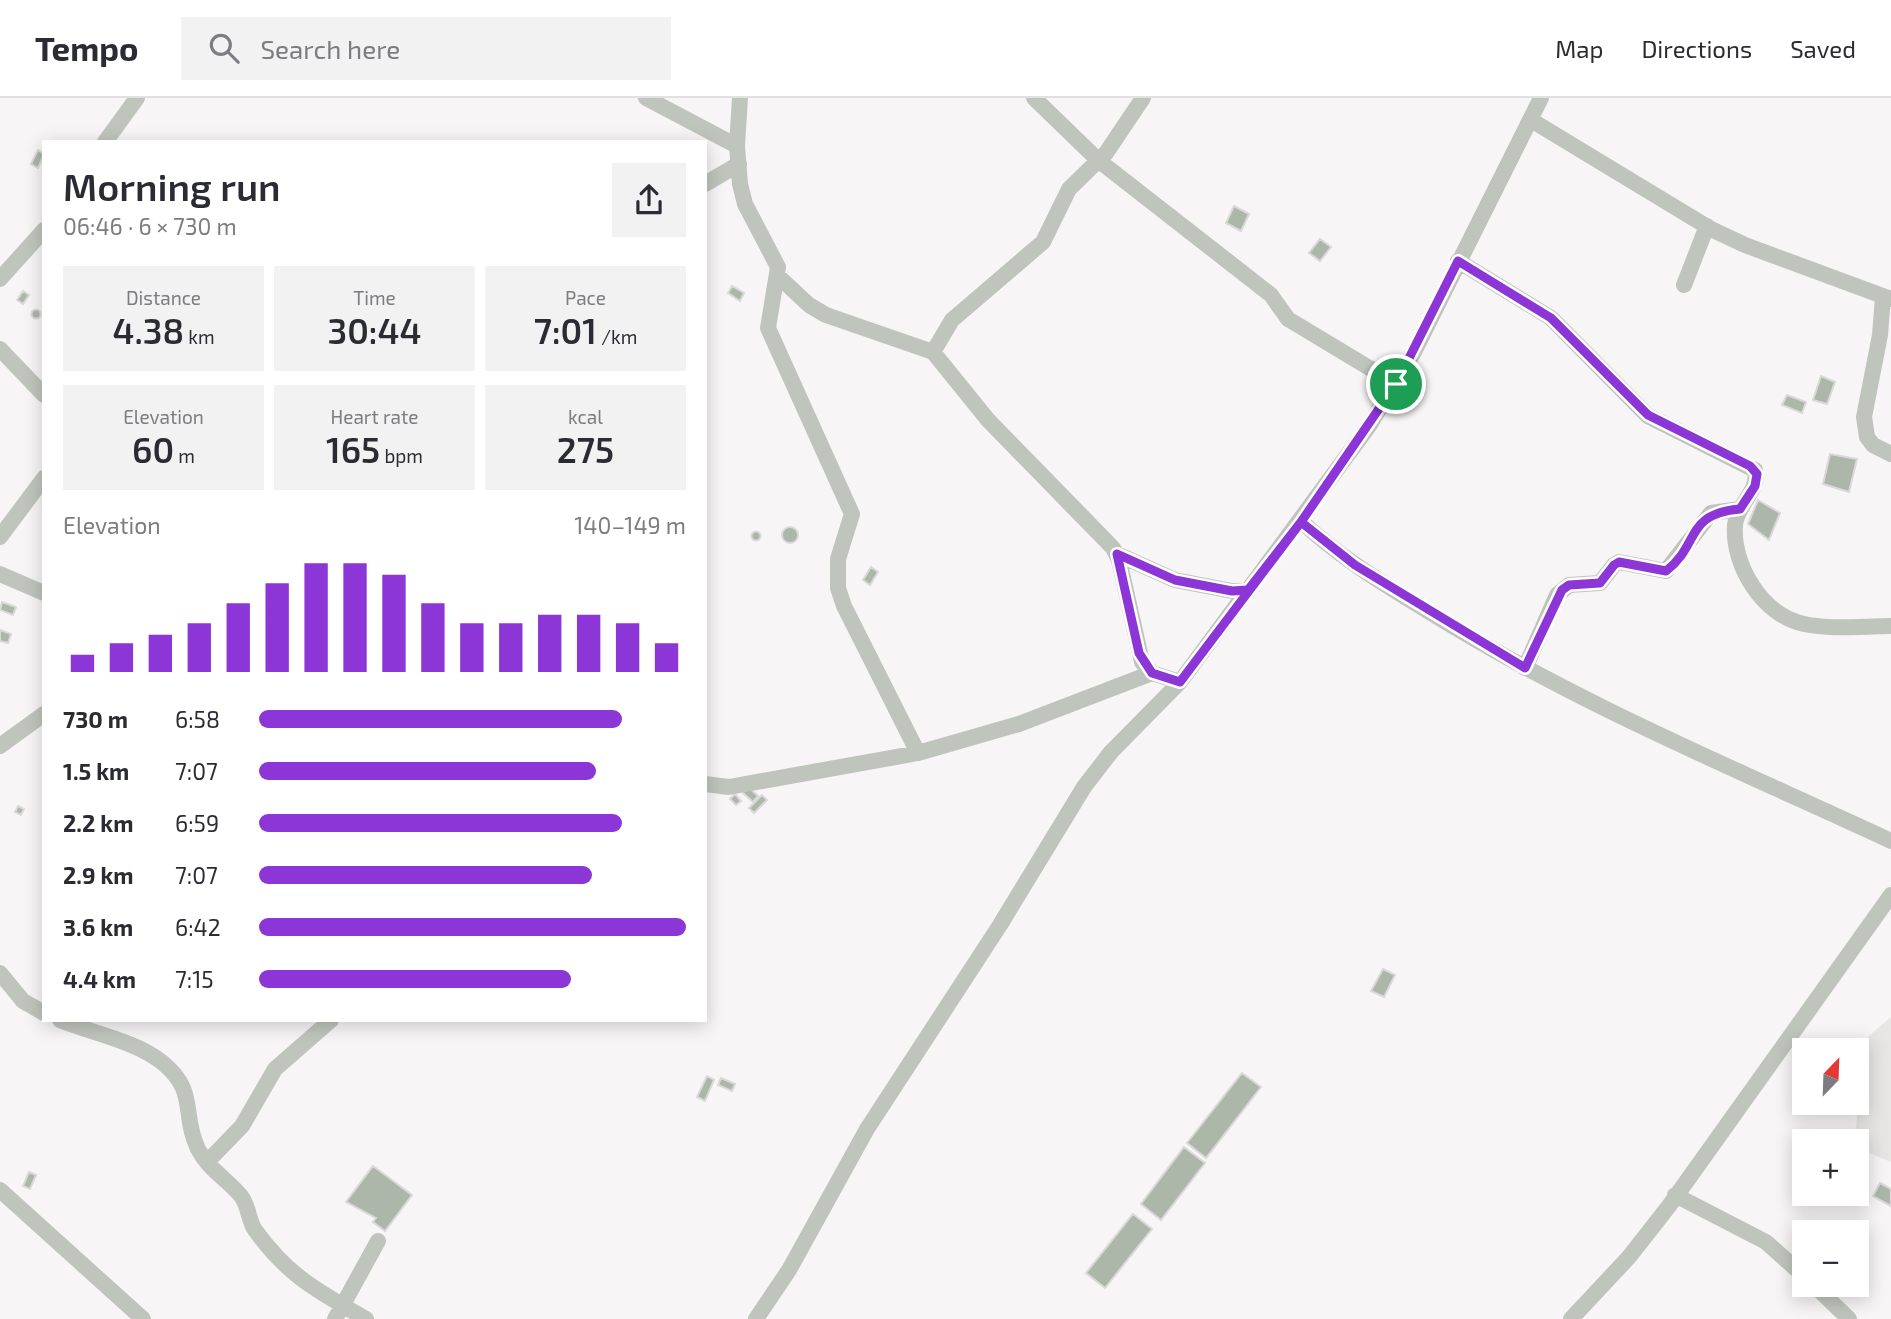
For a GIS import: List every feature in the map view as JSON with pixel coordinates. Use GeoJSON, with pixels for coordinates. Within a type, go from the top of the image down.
{"type":"FeatureCollection","features":[{"type":"Feature","properties":{"kind":"street"},"geometry":{"type":"LineString","coordinates":[[106,140],[136,98]]}},
{"type":"Feature","properties":{"kind":"street"},"geometry":{"type":"LineString","coordinates":[[646,98],[737,146]]}},
{"type":"Feature","properties":{"kind":"street"},"geometry":{"type":"LineString","coordinates":[[740,98],[737,146],[745,204],[779,267],[779,277],[767,320],[768,328],[852,514],[838,559],[838,587],[844,606],[918,753]]}},
{"type":"Feature","properties":{"kind":"street"},"geometry":{"type":"LineString","coordinates":[[1034,98],[1098,160],[1271,295],[1288,319],[1396,384]]}},
{"type":"Feature","properties":{"kind":"street"},"geometry":{"type":"LineString","coordinates":[[933,352],[952,320],[1043,242],[1069,189],[1098,160],[1143,98]]}},
{"type":"Feature","properties":{"kind":"street"},"geometry":{"type":"LineString","coordinates":[[756,1319],[795,1261],[867,1129],[1000,925],[1084,786],[1111,752],[1180,682],[1301,522],[1396,384],[1541,98]]}},
{"type":"Feature","properties":{"kind":"street"},"geometry":{"type":"LineString","coordinates":[[1531,120],[1707,226],[1745,245],[1887,298],[1864,417],[1867,437],[1873,445],[1891,454]]}},
{"type":"Feature","properties":{"kind":"street"},"geometry":{"type":"LineString","coordinates":[[707,183],[739,164]]}},
{"type":"Feature","properties":{"kind":"street"},"geometry":{"type":"LineString","coordinates":[[1684,285],[1707,226]]}},
{"type":"Feature","properties":{"kind":"street"},"geometry":{"type":"LineString","coordinates":[[0,279],[42,232]]}},
{"type":"Feature","properties":{"kind":"street"},"geometry":{"type":"LineString","coordinates":[[1458,261],[1551,318],[1648,415],[1755,470],[1755,486],[1740,509],[1736,538],[1751,587],[1801,624],[1820,627],[1891,626]]}},
{"type":"Feature","properties":{"kind":"street"},"geometry":{"type":"LineString","coordinates":[[779,277],[809,305],[826,315],[933,352],[988,420],[1117,554],[1175,580],[1232,591],[1248,590]]}},
{"type":"Feature","properties":{"kind":"street"},"geometry":{"type":"LineString","coordinates":[[0,349],[42,394]]}},
{"type":"Feature","properties":{"kind":"street"},"geometry":{"type":"LineString","coordinates":[[0,537],[42,481]]}},
{"type":"Feature","properties":{"kind":"street"},"geometry":{"type":"LineString","coordinates":[[1525,668],[1562,590],[1569,585],[1600,583],[1619,562],[1666,571],[1711,513],[1740,509]]}},
{"type":"Feature","properties":{"kind":"street"},"geometry":{"type":"LineString","coordinates":[[1301,522],[1355,565],[1525,668],[1891,841]]}},
{"type":"Feature","properties":{"kind":"street"},"geometry":{"type":"LineString","coordinates":[[1117,554],[1139,653],[1152,673]]}},
{"type":"Feature","properties":{"kind":"street"},"geometry":{"type":"LineString","coordinates":[[0,574],[42,592]]}},
{"type":"Feature","properties":{"kind":"street"},"geometry":{"type":"LineString","coordinates":[[707,784],[729,787],[918,753],[1019,724],[1152,673],[1180,682]]}},
{"type":"Feature","properties":{"kind":"street"},"geometry":{"type":"LineString","coordinates":[[0,747],[42,716]]}},
{"type":"Feature","properties":{"kind":"street"},"geometry":{"type":"LineString","coordinates":[[1571,1319],[1629,1257],[1891,895]]}},
{"type":"Feature","properties":{"kind":"street"},"geometry":{"type":"LineString","coordinates":[[0,973],[23,1001],[42,1012]]}},
{"type":"Feature","properties":{"kind":"street"},"geometry":{"type":"LineString","coordinates":[[65,1022],[133,1047],[163,1063],[185,1087],[190,1127],[206,1162],[243,1198],[256,1231],[288,1270],[339,1312],[366,1319]]}},
{"type":"Feature","properties":{"kind":"street"},"geometry":{"type":"LineString","coordinates":[[206,1162],[242,1126],[275,1069],[329,1022]]}},
{"type":"Feature","properties":{"kind":"street"},"geometry":{"type":"LineString","coordinates":[[0,1190],[143,1319]]}},
{"type":"Feature","properties":{"kind":"street"},"geometry":{"type":"LineString","coordinates":[[1675,1195],[1757,1237],[1792,1266]]}},
{"type":"Feature","properties":{"kind":"street"},"geometry":{"type":"LineString","coordinates":[[339,1312],[378,1241]]}},
{"type":"Feature","properties":{"kind":"street"},"geometry":{"type":"LineString","coordinates":[[1826,1297],[1849,1319]]}},
{"type":"Feature","properties":{"kind":"shaded area"},"geometry":{"type":"Polygon","coordinates":[[[1891,1017],[1891,1162],[1869,1153],[1869,1129],[1856,1129],[1857,1115],[1869,1115],[1869,1038],[1866,1038],[1891,1017]]]}},
{"type":"Feature","properties":{"kind":"building"},"geometry":{"type":"Polygon","coordinates":[[[38,150],[42,153],[38,168],[31,164],[38,150]]]}},
{"type":"Feature","properties":{"kind":"building"},"geometry":{"type":"Polygon","coordinates":[[[1234,206],[1249,214],[1241,231],[1226,223],[1234,206]]]}},
{"type":"Feature","properties":{"kind":"building"},"geometry":{"type":"Polygon","coordinates":[[[1320,239],[1331,247],[1320,261],[1309,253],[1320,239]]]}},
{"type":"Feature","properties":{"kind":"building"},"geometry":{"type":"Polygon","coordinates":[[[732,286],[744,293],[740,301],[728,293],[732,286]]]}},
{"type":"Feature","properties":{"kind":"building"},"geometry":{"type":"Polygon","coordinates":[[[23,291],[29,295],[23,304],[17,300],[23,291]]]}},
{"type":"Feature","properties":{"kind":"building"},"geometry":{"type":"Polygon","coordinates":[[[36,310],[40,314],[36,318],[32,314],[36,310]]]}},
{"type":"Feature","properties":{"kind":"building"},"geometry":{"type":"Polygon","coordinates":[[[1821,376],[1835,382],[1827,404],[1813,400],[1821,376]]]}},
{"type":"Feature","properties":{"kind":"building"},"geometry":{"type":"Polygon","coordinates":[[[1787,395],[1806,402],[1802,413],[1782,405],[1787,395]]]}},
{"type":"Feature","properties":{"kind":"building"},"geometry":{"type":"Polygon","coordinates":[[[1830,454],[1857,459],[1849,492],[1823,484],[1830,454]]]}},
{"type":"Feature","properties":{"kind":"building"},"geometry":{"type":"Polygon","coordinates":[[[1758,500],[1780,513],[1769,540],[1748,524],[1758,500]]]}},
{"type":"Feature","properties":{"kind":"building"},"geometry":{"type":"Polygon","coordinates":[[[790,527],[796,529],[796,541],[790,543],[784,541],[782,535],[784,529],[790,527]]]}},
{"type":"Feature","properties":{"kind":"building"},"geometry":{"type":"Polygon","coordinates":[[[756,532],[760,536],[756,540],[752,536],[756,532]]]}},
{"type":"Feature","properties":{"kind":"building"},"geometry":{"type":"Polygon","coordinates":[[[871,567],[878,572],[870,585],[863,580],[871,567]]]}},
{"type":"Feature","properties":{"kind":"building"},"geometry":{"type":"Polygon","coordinates":[[[2,602],[16,607],[13,615],[0,610],[2,602]]]}},
{"type":"Feature","properties":{"kind":"building"},"geometry":{"type":"Polygon","coordinates":[[[0,630],[11,634],[8,643],[0,641],[0,630]]]}},
{"type":"Feature","properties":{"kind":"building"},"geometry":{"type":"Polygon","coordinates":[[[747,786],[758,796],[753,802],[742,792],[747,786]]]}},
{"type":"Feature","properties":{"kind":"building"},"geometry":{"type":"Polygon","coordinates":[[[735,794],[741,801],[736,805],[730,799],[735,794]]]}},
{"type":"Feature","properties":{"kind":"building"},"geometry":{"type":"Polygon","coordinates":[[[762,795],[767,800],[754,813],[749,808],[762,795]]]}},
{"type":"Feature","properties":{"kind":"building"},"geometry":{"type":"Polygon","coordinates":[[[18,806],[24,809],[21,815],[15,812],[18,806]]]}},
{"type":"Feature","properties":{"kind":"building"},"geometry":{"type":"Polygon","coordinates":[[[1383,969],[1395,975],[1384,997],[1371,991],[1383,969]]]}},
{"type":"Feature","properties":{"kind":"building"},"geometry":{"type":"Polygon","coordinates":[[[1242,1073],[1261,1087],[1206,1158],[1187,1143],[1242,1073]]]}},
{"type":"Feature","properties":{"kind":"building"},"geometry":{"type":"Polygon","coordinates":[[[707,1076],[714,1080],[705,1101],[697,1097],[707,1076]]]}},
{"type":"Feature","properties":{"kind":"building"},"geometry":{"type":"Polygon","coordinates":[[[721,1078],[735,1084],[732,1091],[718,1085],[721,1078]]]}},
{"type":"Feature","properties":{"kind":"building"},"geometry":{"type":"Polygon","coordinates":[[[1184,1147],[1205,1163],[1161,1220],[1141,1204],[1184,1147]]]}},
{"type":"Feature","properties":{"kind":"building"},"geometry":{"type":"Polygon","coordinates":[[[373,1166],[412,1195],[385,1231],[373,1222],[376,1218],[346,1202],[373,1166]]]}},
{"type":"Feature","properties":{"kind":"building"},"geometry":{"type":"Polygon","coordinates":[[[29,1172],[36,1175],[30,1189],[23,1186],[29,1172]]]}},
{"type":"Feature","properties":{"kind":"building"},"geometry":{"type":"Polygon","coordinates":[[[1880,1183],[1891,1189],[1891,1206],[1873,1196],[1880,1183]]]}},
{"type":"Feature","properties":{"kind":"building"},"geometry":{"type":"Polygon","coordinates":[[[1133,1214],[1152,1229],[1105,1288],[1086,1273],[1133,1214]]]}},
{"type":"Feature","properties":{"kind":"route"},"geometry":{"type":"LineString","coordinates":[[1396,384],[1301,522],[1180,682],[1152,673],[1139,653],[1117,554],[1125,555],[1175,580],[1210,588],[1248,590],[1301,522],[1355,565],[1525,668],[1557,595],[1562,590],[1569,585],[1600,583],[1619,562],[1662,571],[1670,569],[1705,518],[1716,511],[1740,509],[1755,486],[1757,474],[1750,466],[1673,430],[1648,415],[1628,398],[1551,318],[1458,261],[1396,384]]}}]}
